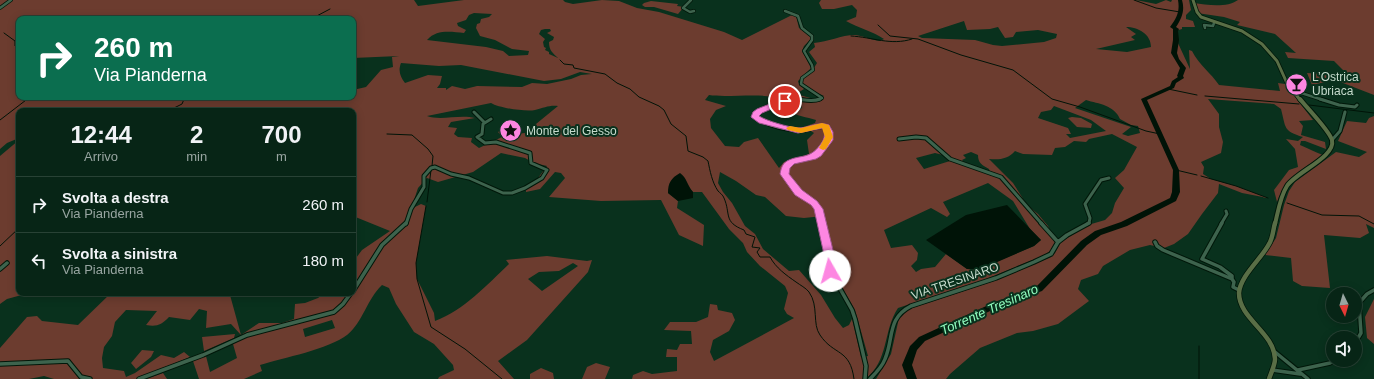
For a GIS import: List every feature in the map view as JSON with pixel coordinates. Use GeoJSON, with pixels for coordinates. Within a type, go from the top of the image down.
{"type":"FeatureCollection","features":[{"type":"Feature","properties":{"kind":"main road"},"geometry":{"type":"LineString","coordinates":[[1193,0],[1197,14],[1204,19],[1242,31],[1258,40],[1273,55],[1292,90],[1326,130],[1332,140],[1331,149],[1325,156],[1294,178],[1287,186],[1282,197],[1270,243],[1242,282],[1239,290],[1239,297],[1243,306],[1270,343],[1274,352],[1276,359],[1269,379]]}},
{"type":"Feature","properties":{"kind":"street"},"geometry":{"type":"LineString","coordinates":[[0,8],[12,0]]}},
{"type":"Feature","properties":{"kind":"street"},"geometry":{"type":"LineString","coordinates":[[691,0],[683,8],[688,11],[694,11]]}},
{"type":"Feature","properties":{"kind":"street"},"geometry":{"type":"LineString","coordinates":[[785,10],[797,15],[802,28],[812,36],[812,40],[804,51],[812,65],[813,70],[802,78],[801,84],[822,98],[813,101],[797,99],[785,101],[760,111],[755,117],[762,122],[798,130],[822,125],[827,128],[829,140],[820,152],[813,157],[790,163],[786,167],[784,174],[799,192],[814,203],[818,209],[828,250],[830,271],[852,310],[855,319],[866,366],[865,379]]}},
{"type":"Feature","properties":{"kind":"street"},"geometry":{"type":"LineString","coordinates":[[1205,28],[1204,25],[1213,26],[1214,23]]}},
{"type":"Feature","properties":{"kind":"street"},"geometry":{"type":"LineString","coordinates":[[1292,90],[1339,105],[1355,107],[1357,105]]}},
{"type":"Feature","properties":{"kind":"street"},"geometry":{"type":"LineString","coordinates":[[1332,140],[1337,137],[1344,121],[1345,111],[1339,105]]}},
{"type":"Feature","properties":{"kind":"street"},"geometry":{"type":"LineString","coordinates":[[474,112],[484,122]]}},
{"type":"Feature","properties":{"kind":"street"},"geometry":{"type":"LineString","coordinates":[[484,122],[490,119]]}},
{"type":"Feature","properties":{"kind":"street"},"geometry":{"type":"LineString","coordinates":[[356,286],[382,245],[406,224],[410,209],[424,187],[424,176],[431,168],[436,167],[451,174],[469,178],[503,193],[512,193],[525,188],[542,178],[546,173],[547,170],[545,168],[531,163],[530,153],[496,142],[483,142],[477,137],[482,134],[484,122]]}},
{"type":"Feature","properties":{"kind":"street"},"geometry":{"type":"LineString","coordinates":[[899,139],[926,138],[931,140],[939,151],[952,160],[1001,177],[1058,242],[1067,235],[1089,223],[1090,218],[1085,204],[1101,180],[1109,178]]}},
{"type":"Feature","properties":{"kind":"street"},"geometry":{"type":"LineString","coordinates":[[1226,211],[1226,214],[1202,259],[1232,276],[1234,282],[1232,287],[1239,290]]}},
{"type":"Feature","properties":{"kind":"street","name":"VIA TRESINARO"},"geometry":{"type":"LineString","coordinates":[[870,379],[877,372],[885,359],[896,318],[901,311],[910,306],[1016,270],[1051,254],[1058,242]]}},
{"type":"Feature","properties":{"kind":"street"},"geometry":{"type":"LineString","coordinates":[[1156,242],[1157,246],[1163,250],[1232,279]]}},
{"type":"Feature","properties":{"kind":"street"},"geometry":{"type":"LineString","coordinates":[[0,269],[6,263]]}},
{"type":"Feature","properties":{"kind":"street"},"geometry":{"type":"LineString","coordinates":[[1361,331],[1358,313],[1359,305],[1361,299],[1374,290]]}},
{"type":"Feature","properties":{"kind":"street"},"geometry":{"type":"LineString","coordinates":[[139,379],[203,355],[247,335],[285,324],[312,320],[334,312],[349,296]]}},
{"type":"Feature","properties":{"kind":"street"},"geometry":{"type":"LineString","coordinates":[[1274,352],[1308,379]]}},
{"type":"Feature","properties":{"kind":"street"},"geometry":{"type":"LineString","coordinates":[[0,364],[68,361],[81,377],[90,379]]}},
{"type":"Feature","properties":{"kind":"street"},"geometry":{"type":"LineString","coordinates":[[1298,370],[1326,364]]}},
{"type":"Feature","properties":{"kind":"street"},"geometry":{"type":"LineString","coordinates":[[1272,370],[1302,374]]}},
{"type":"Feature","properties":{"kind":"shaded area"},"geometry":{"type":"Polygon","coordinates":[[[0,0],[414,0],[418,6],[464,0],[563,0],[573,4],[602,0],[619,1],[637,8],[659,12],[724,32],[742,40],[792,15],[796,16],[799,28],[811,39],[804,46],[802,51],[811,68],[798,81],[799,85],[804,89],[796,94],[814,99],[824,96],[805,87],[800,80],[812,71],[817,63],[809,52],[815,47],[814,43],[855,35],[880,41],[884,39],[846,21],[856,17],[857,10],[852,5],[834,9],[822,9],[819,3],[821,0],[1136,0],[1156,4],[1166,0],[1171,2],[1172,0],[1189,0],[1191,10],[1186,15],[1186,19],[1193,21],[1195,27],[1182,27],[1182,29],[1175,31],[1177,41],[1190,69],[1189,50],[1192,51],[1198,61],[1219,85],[1280,91],[1278,83],[1285,84],[1313,120],[1299,121],[1303,126],[1301,135],[1325,142],[1326,149],[1305,141],[1301,141],[1300,145],[1323,155],[1290,180],[1285,186],[1277,202],[1274,190],[1289,170],[1298,167],[1295,149],[1286,139],[1298,141],[1303,137],[1292,133],[1286,128],[1281,109],[1274,104],[1208,99],[1219,114],[1219,127],[1223,142],[1221,153],[1201,162],[1204,167],[1203,174],[1211,179],[1236,186],[1268,198],[1242,193],[1219,184],[1218,193],[1188,234],[1174,244],[1164,248],[1150,245],[1130,250],[1103,266],[1098,274],[1081,280],[1078,289],[1089,301],[1058,324],[1033,331],[1017,333],[980,348],[946,379],[876,379],[891,354],[899,318],[906,310],[997,280],[1051,257],[1061,242],[1088,225],[1105,220],[1112,213],[1115,203],[1124,188],[1115,178],[1124,170],[1137,147],[1112,134],[1089,139],[1086,142],[1074,141],[1065,147],[1055,148],[1052,155],[1023,154],[1015,151],[1010,156],[1004,158],[989,159],[1013,183],[1027,205],[1038,214],[1048,226],[1055,242],[1051,250],[1045,255],[981,281],[898,308],[893,317],[878,364],[873,372],[865,379],[632,379],[633,375],[643,371],[652,374],[677,371],[677,357],[666,357],[667,349],[677,350],[680,344],[692,344],[691,331],[664,330],[670,322],[696,322],[708,317],[710,304],[717,305],[718,310],[732,313],[735,320],[729,331],[713,340],[710,352],[714,361],[794,318],[787,314],[784,309],[788,293],[785,286],[760,266],[747,252],[743,243],[729,229],[702,192],[693,192],[687,185],[668,193],[678,201],[677,208],[704,225],[703,246],[679,235],[661,200],[601,201],[549,197],[565,178],[561,173],[555,172],[540,189],[526,192],[526,188],[538,178],[547,166],[534,163],[525,158],[501,153],[473,172],[438,182],[427,178],[418,188],[411,209],[421,204],[426,206],[416,263],[417,279],[434,313],[435,321],[456,310],[475,296],[509,264],[506,260],[547,256],[587,261],[592,260],[588,272],[527,340],[498,361],[514,379],[438,379],[439,377],[454,370],[453,365],[434,344],[414,332],[396,304],[389,288],[382,285],[372,297],[357,324],[347,335],[339,340],[318,349],[260,365],[262,371],[244,379],[199,379],[193,361],[206,356],[210,372],[237,358],[233,344],[249,335],[241,335],[259,323],[282,323],[294,319],[295,304],[305,303],[321,296],[356,296],[356,258],[362,250],[390,231],[356,217],[356,108],[16,108],[16,139],[7,143],[0,149],[0,0]],[[474,13],[469,15],[466,20],[457,23],[458,26],[466,30],[464,33],[440,33],[431,36],[427,40],[486,47],[503,51],[509,56],[528,55],[529,51],[512,49],[495,40],[480,36],[476,28],[477,24],[480,23],[481,19],[489,17],[492,14],[474,13]],[[964,21],[918,36],[922,38],[975,40],[1002,46],[1044,42],[1056,38],[1057,34],[1038,30],[1016,32],[1013,37],[1005,38],[998,27],[990,29],[967,30],[964,21]],[[1126,27],[1136,34],[1131,37],[1135,40],[1096,49],[1127,52],[1151,47],[1149,38],[1143,32],[1135,28],[1126,27]],[[550,29],[541,30],[539,34],[545,39],[543,42],[544,47],[546,48],[545,50],[549,52],[549,54],[558,58],[550,48],[549,42],[553,40],[554,37],[547,33],[551,31],[550,29]],[[401,63],[401,76],[405,83],[428,75],[442,76],[440,84],[437,88],[446,88],[446,90],[452,86],[465,89],[477,86],[522,87],[532,83],[547,84],[571,79],[581,75],[592,74],[580,72],[561,79],[544,81],[461,65],[439,66],[401,63]],[[709,95],[705,100],[726,106],[716,110],[710,119],[711,128],[725,146],[739,147],[744,142],[758,138],[779,168],[784,162],[809,154],[807,140],[814,133],[811,131],[799,132],[801,128],[815,123],[816,120],[789,111],[791,109],[801,109],[802,107],[791,103],[772,103],[779,99],[756,95],[709,95]],[[1086,100],[1075,108],[1131,127],[1122,134],[1128,136],[1140,133],[1138,126],[1131,125],[1120,119],[1114,111],[1106,106],[1086,100]],[[491,103],[427,116],[475,118],[451,122],[448,127],[457,128],[454,134],[458,137],[472,138],[471,142],[479,148],[502,137],[498,132],[502,130],[509,129],[516,134],[525,133],[558,106],[535,110],[519,110],[506,108],[491,103]],[[1054,106],[1051,110],[1041,112],[1038,118],[1068,128],[1071,134],[1066,134],[1070,138],[1106,131],[1091,120],[1054,106]],[[971,152],[963,155],[966,158],[962,160],[966,165],[990,172],[989,169],[982,165],[978,155],[971,152]],[[935,153],[916,158],[924,169],[950,161],[943,155],[935,153]],[[720,172],[718,183],[732,203],[745,226],[755,234],[763,249],[789,271],[799,270],[821,295],[843,328],[849,325],[852,319],[861,357],[868,356],[855,310],[834,273],[823,216],[804,218],[786,216],[765,197],[756,195],[720,172]],[[988,183],[943,202],[950,214],[947,217],[931,208],[884,230],[891,248],[912,245],[918,253],[917,260],[911,266],[916,272],[921,269],[935,267],[946,254],[967,269],[979,269],[1034,246],[1041,240],[1030,229],[1013,201],[988,183]],[[573,263],[559,271],[539,272],[528,279],[542,291],[578,266],[573,263]],[[332,320],[303,329],[305,337],[335,328],[332,320]]]}},
{"type":"Feature","properties":{"kind":"shaded area"},"geometry":{"type":"Polygon","coordinates":[[[1238,0],[1374,0],[1374,95],[1343,83],[1330,81],[1312,85],[1307,73],[1349,76],[1334,61],[1288,58],[1285,52],[1296,53],[1275,34],[1237,25],[1240,22],[1224,17],[1197,13],[1194,3],[1223,5],[1233,3],[1238,0]]]}},
{"type":"Feature","properties":{"kind":"shaded area"},"geometry":{"type":"Polygon","coordinates":[[[651,1],[678,4],[677,6],[684,7],[678,14],[654,7],[645,7],[642,5],[651,1]]]}},
{"type":"Feature","properties":{"kind":"shaded area"},"geometry":{"type":"Polygon","coordinates":[[[1374,116],[1374,228],[1366,224],[1369,233],[1360,238],[1324,235],[1330,287],[1302,286],[1293,281],[1291,258],[1265,255],[1276,238],[1289,191],[1295,182],[1336,152],[1359,157],[1367,152],[1338,141],[1347,121],[1366,123],[1369,118],[1374,116]]]}},
{"type":"Feature","properties":{"kind":"shaded area"},"geometry":{"type":"Polygon","coordinates":[[[1068,118],[1081,118],[1092,124],[1091,128],[1077,127],[1068,118]]]}},
{"type":"Feature","properties":{"kind":"shaded area"},"geometry":{"type":"Polygon","coordinates":[[[16,143],[16,296],[18,296],[7,299],[0,304],[0,272],[4,268],[0,268],[0,156],[16,143]]]}},
{"type":"Feature","properties":{"kind":"shaded area"},"geometry":{"type":"Polygon","coordinates":[[[680,173],[693,192],[693,198],[678,201],[668,193],[671,181],[680,173]]]}},
{"type":"Feature","properties":{"kind":"shaded area"},"geometry":{"type":"Polygon","coordinates":[[[1007,205],[1041,240],[1034,246],[979,270],[967,269],[926,240],[966,215],[1007,205]]]}},
{"type":"Feature","properties":{"kind":"shaded area"},"geometry":{"type":"Polygon","coordinates":[[[108,296],[230,296],[241,335],[231,324],[206,328],[207,311],[199,309],[190,320],[169,317],[161,324],[153,326],[146,325],[157,311],[126,310],[115,322],[112,336],[104,347],[102,358],[103,368],[124,371],[126,377],[135,373],[161,355],[174,358],[184,352],[190,357],[141,377],[146,379],[54,379],[44,376],[29,379],[0,379],[0,348],[27,317],[37,316],[42,321],[78,325],[108,296]]]}},
{"type":"Feature","properties":{"kind":"shaded area"},"geometry":{"type":"Polygon","coordinates":[[[1374,299],[1374,344],[1367,338],[1365,317],[1374,299]]]}},
{"type":"Feature","properties":{"kind":"shaded area"},"geometry":{"type":"Polygon","coordinates":[[[235,334],[234,338],[204,351],[202,337],[235,334]]]}},
{"type":"Feature","properties":{"kind":"shaded area"},"geometry":{"type":"Polygon","coordinates":[[[142,350],[154,351],[151,357],[136,369],[131,363],[142,350]]]}},
{"type":"Feature","properties":{"kind":"shaded area"},"geometry":{"type":"Polygon","coordinates":[[[596,363],[610,367],[605,379],[582,379],[587,367],[596,363]]]}},
{"type":"Feature","properties":{"kind":"shaded area"},"geometry":{"type":"Polygon","coordinates":[[[541,368],[553,373],[554,379],[530,379],[530,374],[541,368]]]}},
{"type":"Feature","properties":{"kind":"shaded area"},"geometry":{"type":"Polygon","coordinates":[[[163,373],[167,379],[146,379],[163,373]]]}},
{"type":"Feature","properties":{"kind":"waterway"},"geometry":{"type":"LineString","coordinates":[[1134,0],[1156,8],[1180,12]]}},
{"type":"Feature","properties":{"kind":"waterway","name":"Torrente Tresinaro"},"geometry":{"type":"LineString","coordinates":[[912,379],[907,365],[913,348],[922,339],[998,304],[1039,289],[1084,243],[1098,233],[1124,224],[1173,199],[1176,192],[1176,170],[1144,99],[1172,87],[1174,82],[1181,78],[1180,76],[1183,68],[1176,59],[1174,53],[1176,29],[1173,27],[1180,15],[1180,0]]}},
{"type":"Feature","properties":{"kind":"waterway"},"geometry":{"type":"LineString","coordinates":[[317,16],[330,9]]}},
{"type":"Feature","properties":{"kind":"waterway"},"geometry":{"type":"LineString","coordinates":[[878,25],[890,36],[918,39],[961,55],[1013,70],[1052,99],[1080,107],[1146,131],[1160,134]]}},
{"type":"Feature","properties":{"kind":"waterway"},"geometry":{"type":"LineString","coordinates":[[4,33],[15,41],[16,46]]}},
{"type":"Feature","properties":{"kind":"waterway"},"geometry":{"type":"LineString","coordinates":[[851,36],[897,42],[912,39]]}},
{"type":"Feature","properties":{"kind":"waterway"},"geometry":{"type":"LineString","coordinates":[[560,60],[564,64],[573,65],[574,68],[605,74],[617,83],[630,89],[639,97],[659,106],[664,110],[671,124],[686,136],[688,151],[703,157],[708,161],[710,173],[716,188],[724,197],[730,221],[737,227],[744,230],[746,234],[755,237],[752,247],[760,248],[757,252],[760,257],[770,257],[775,265],[809,292],[814,303],[816,326],[820,335],[825,342],[841,353],[849,362],[854,379]]}},
{"type":"Feature","properties":{"kind":"waterway"},"geometry":{"type":"LineString","coordinates":[[1168,89],[1197,95]]}},
{"type":"Feature","properties":{"kind":"waterway"},"geometry":{"type":"LineString","coordinates":[[1205,96],[1299,104]]}},
{"type":"Feature","properties":{"kind":"waterway"},"geometry":{"type":"LineString","coordinates":[[0,120],[26,100]]}},
{"type":"Feature","properties":{"kind":"waterway"},"geometry":{"type":"LineString","coordinates":[[174,108],[182,104],[184,100]]}},
{"type":"Feature","properties":{"kind":"waterway"},"geometry":{"type":"LineString","coordinates":[[1309,105],[1374,113]]}},
{"type":"Feature","properties":{"kind":"waterway"},"geometry":{"type":"LineString","coordinates":[[387,134],[412,135],[428,149],[433,156],[432,166]]}},
{"type":"Feature","properties":{"kind":"waterway"},"geometry":{"type":"LineString","coordinates":[[427,202],[431,170]]}},
{"type":"Feature","properties":{"kind":"waterway"},"geometry":{"type":"LineString","coordinates":[[1176,170],[1197,175]]}},
{"type":"Feature","properties":{"kind":"waterway"},"geometry":{"type":"LineString","coordinates":[[1201,176],[1236,186],[1268,198]]}},
{"type":"Feature","properties":{"kind":"waterway"},"geometry":{"type":"LineString","coordinates":[[1287,203],[1322,215],[1359,216],[1374,224]]}},
{"type":"Feature","properties":{"kind":"waterway"},"geometry":{"type":"LineString","coordinates":[[426,206],[416,263],[417,279],[431,327],[465,349],[502,379]]}},
{"type":"Feature","properties":{"kind":"waterway"},"geometry":{"type":"LineString","coordinates":[[0,246],[16,231]]}},
{"type":"Feature","properties":{"kind":"waterway"},"geometry":{"type":"LineString","coordinates":[[1199,346],[1199,379]]}},
{"type":"Feature","properties":{"kind":"slow traffic"},"geometry":{"type":"LineString","coordinates":[[790,128],[805,130],[822,125],[826,127],[829,137],[828,142],[823,148]]}},
{"type":"Feature","properties":{"kind":"place","name":"L’Ostrica Ubriaca"},"geometry":{"type":"Point","coordinates":[1297,84]}},
{"type":"Feature","properties":{"kind":"place","name":"Monte del Gesso"},"geometry":{"type":"Point","coordinates":[510,131]}},
{"type":"Feature","properties":{"kind":"route"},"geometry":{"type":"LineString","coordinates":[[785,101],[755,114],[756,119],[762,122],[798,130],[805,130],[822,125],[827,128],[829,140],[818,154],[813,157],[800,159],[790,163],[784,170],[784,174],[788,181],[803,196],[814,203],[818,209],[828,250],[830,271]]}}]}
